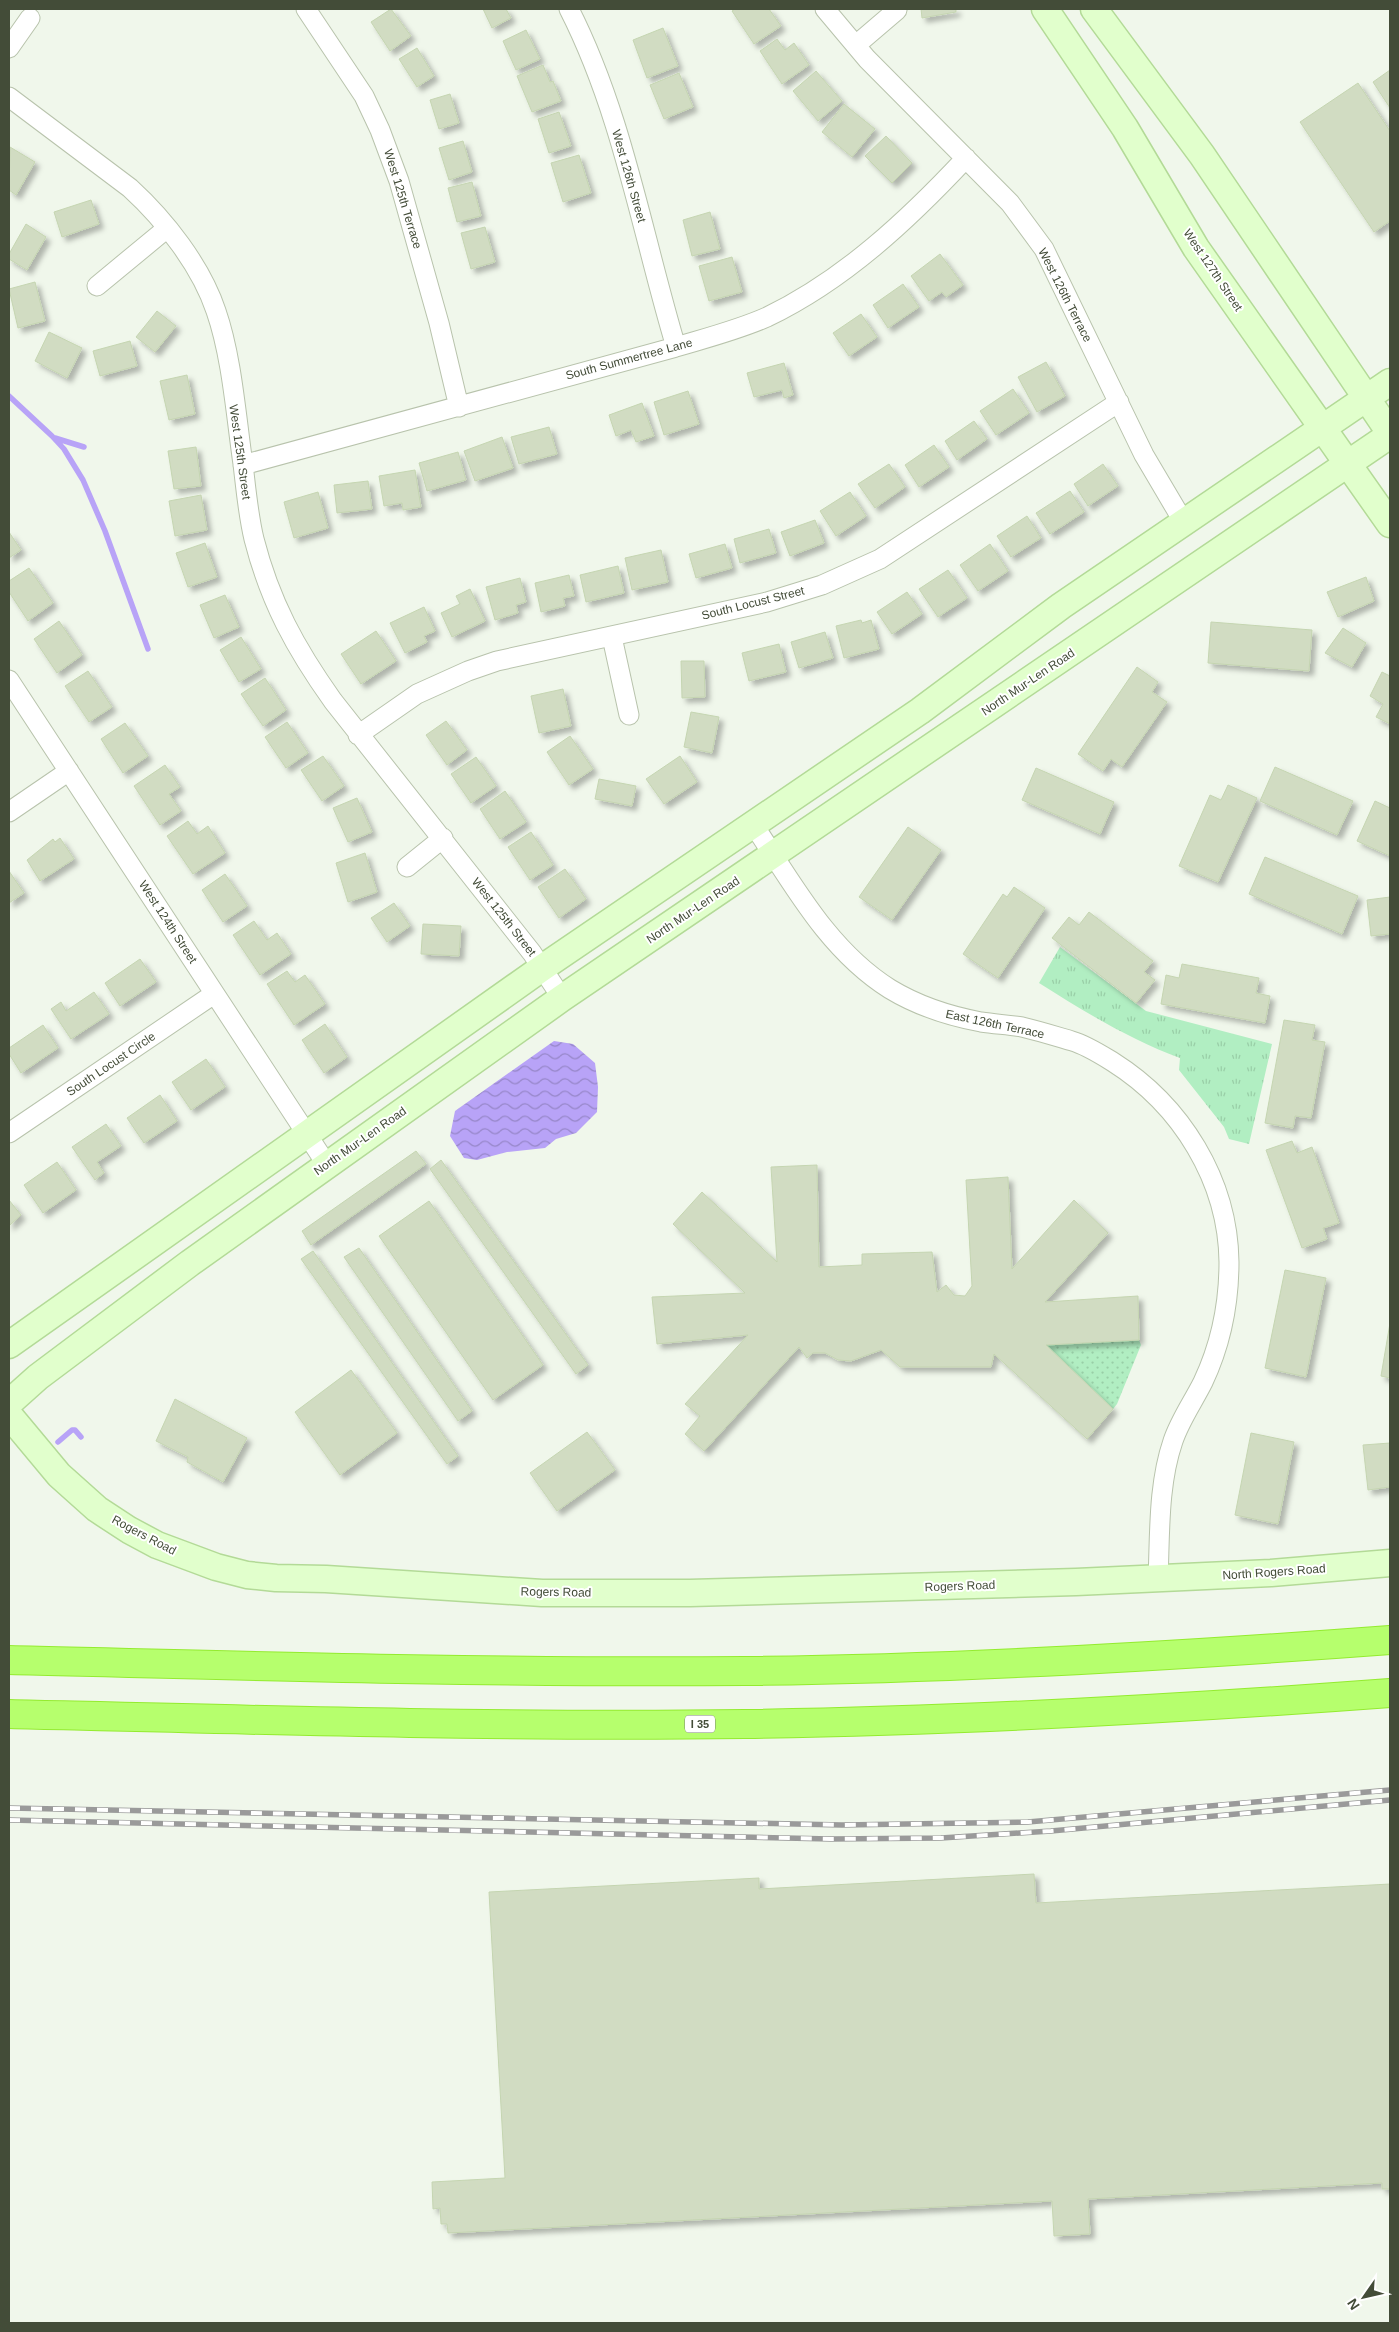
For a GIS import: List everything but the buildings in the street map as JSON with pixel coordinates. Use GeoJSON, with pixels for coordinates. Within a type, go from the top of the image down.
{"type":"FeatureCollection","features":[{"type":"Feature","properties":{"kind":"highway"},"geometry":{"type":"LineString","coordinates":[[9,1660],[345,1668],[748,1671],[971,1665],[1176,1655],[1390,1640]]}},
{"type":"Feature","properties":{"kind":"highway","name":"I 35"},"geometry":{"type":"LineString","coordinates":[[9,1714],[346,1722],[746,1724],[1070,1714],[1390,1693]]}},
{"type":"Feature","properties":{"kind":"main road","name":"West 127th Street"},"geometry":{"type":"LineString","coordinates":[[1045,9],[1125,128],[1196,248],[1390,524]]}},
{"type":"Feature","properties":{"kind":"main road"},"geometry":{"type":"LineString","coordinates":[[1094,9],[1202,155],[1390,434]]}},
{"type":"Feature","properties":{"kind":"main road"},"geometry":{"type":"LineString","coordinates":[[9,1345],[542,968],[920,711],[1061,606],[1183,521],[1390,382]]}},
{"type":"Feature","properties":{"kind":"main road","name":"North Mur-Len Road"},"geometry":{"type":"LineString","coordinates":[[9,1403],[38,1377],[102,1329],[562,998],[1390,434]]}},
{"type":"Feature","properties":{"kind":"main road","name":"Rogers Road"},"geometry":{"type":"LineString","coordinates":[[9,1415],[60,1475],[97,1509],[157,1544],[216,1567],[247,1575],[542,1593],[690,1593],[882,1589],[1158,1579]]}},
{"type":"Feature","properties":{"kind":"main road","name":"North Rogers Road"},"geometry":{"type":"LineString","coordinates":[[1158,1579],[1271,1573],[1390,1563]]}},
{"type":"Feature","properties":{"kind":"street","name":"West 125th Terrace"},"geometry":{"type":"LineString","coordinates":[[306,9],[364,96],[380,130],[399,181],[440,323],[459,407]]}},
{"type":"Feature","properties":{"kind":"street","name":"West 126th Street"},"geometry":{"type":"LineString","coordinates":[[569,9],[604,91],[676,347]]}},
{"type":"Feature","properties":{"kind":"street","name":"West 126th Terrace"},"geometry":{"type":"LineString","coordinates":[[825,9],[856,45],[1010,202],[1044,249],[1144,455],[1183,521]]}},
{"type":"Feature","properties":{"kind":"street"},"geometry":{"type":"LineString","coordinates":[[856,45],[897,10]]}},
{"type":"Feature","properties":{"kind":"street"},"geometry":{"type":"LineString","coordinates":[[9,48],[30,18]]}},
{"type":"Feature","properties":{"kind":"street","name":"West 125th Street"},"geometry":{"type":"LineString","coordinates":[[9,98],[130,188],[146,203],[191,260],[216,311],[225,344],[254,538],[279,613],[306,663],[358,735],[443,838],[542,968],[562,998]]}},
{"type":"Feature","properties":{"kind":"street","name":"South Summertree Lane"},"geometry":{"type":"LineString","coordinates":[[243,464],[676,347],[735,329],[765,317],[824,285],[870,251],[966,158]]}},
{"type":"Feature","properties":{"kind":"street"},"geometry":{"type":"LineString","coordinates":[[97,286],[166,229]]}},
{"type":"Feature","properties":{"kind":"street","name":"South Locust Street"},"geometry":{"type":"LineString","coordinates":[[358,735],[416,694],[468,671],[497,661],[766,602],[822,586],[880,559],[1119,402]]}},
{"type":"Feature","properties":{"kind":"street"},"geometry":{"type":"LineString","coordinates":[[612,637],[629,716]]}},
{"type":"Feature","properties":{"kind":"street","name":"West 124th Street"},"geometry":{"type":"LineString","coordinates":[[9,680],[327,1166]]}},
{"type":"Feature","properties":{"kind":"street"},"geometry":{"type":"LineString","coordinates":[[9,812],[69,771]]}},
{"type":"Feature","properties":{"kind":"street","name":"East 126th Terrace"},"geometry":{"type":"LineString","coordinates":[[753,824],[824,930],[860,968],[912,1001],[959,1018],[1022,1027],[1075,1042],[1100,1054],[1135,1076],[1155,1093],[1180,1122],[1194,1144],[1212,1179],[1220,1203],[1229,1259],[1227,1307],[1202,1383],[1180,1423],[1163,1480],[1158,1579]]}},
{"type":"Feature","properties":{"kind":"street"},"geometry":{"type":"LineString","coordinates":[[407,867],[443,838]]}},
{"type":"Feature","properties":{"kind":"street","name":"South Locust Circle"},"geometry":{"type":"LineString","coordinates":[[9,1133],[214,994]]}},
{"type":"Feature","properties":{"kind":"green space"},"geometry":{"type":"Polygon","coordinates":[[[1060,947],[1146,1011],[1272,1044],[1249,1144],[1229,1139],[1224,1127],[1179,1070],[1180,1058],[1125,1034],[1039,983],[1060,947]]]}},
{"type":"Feature","properties":{"kind":"green space"},"geometry":{"type":"Polygon","coordinates":[[[1139,1340],[1141,1345],[1117,1404],[1113,1409],[1046,1345],[1139,1340]]]}},
{"type":"Feature","properties":{"kind":"water"},"geometry":{"type":"Polygon","coordinates":[[[554,1041],[573,1044],[595,1063],[598,1087],[597,1112],[576,1133],[556,1139],[545,1148],[507,1152],[477,1160],[464,1158],[450,1136],[455,1111],[554,1041]]]}},
{"type":"Feature","properties":{"kind":"waterway"},"geometry":{"type":"LineString","coordinates":[[9,396],[64,449],[83,480],[105,531],[148,649]]}},
{"type":"Feature","properties":{"kind":"waterway"},"geometry":{"type":"LineString","coordinates":[[55,438],[84,447]]}},
{"type":"Feature","properties":{"kind":"waterway"},"geometry":{"type":"LineString","coordinates":[[58,1442],[72,1430],[75,1430],[81,1437]]}},
{"type":"Feature","properties":{"kind":"railway"},"geometry":{"type":"LineString","coordinates":[[9,1808],[842,1825],[1028,1822],[1390,1790]]}},
{"type":"Feature","properties":{"kind":"railway"},"geometry":{"type":"LineString","coordinates":[[9,1820],[831,1839],[941,1838],[1051,1831],[1390,1800]]}}]}
